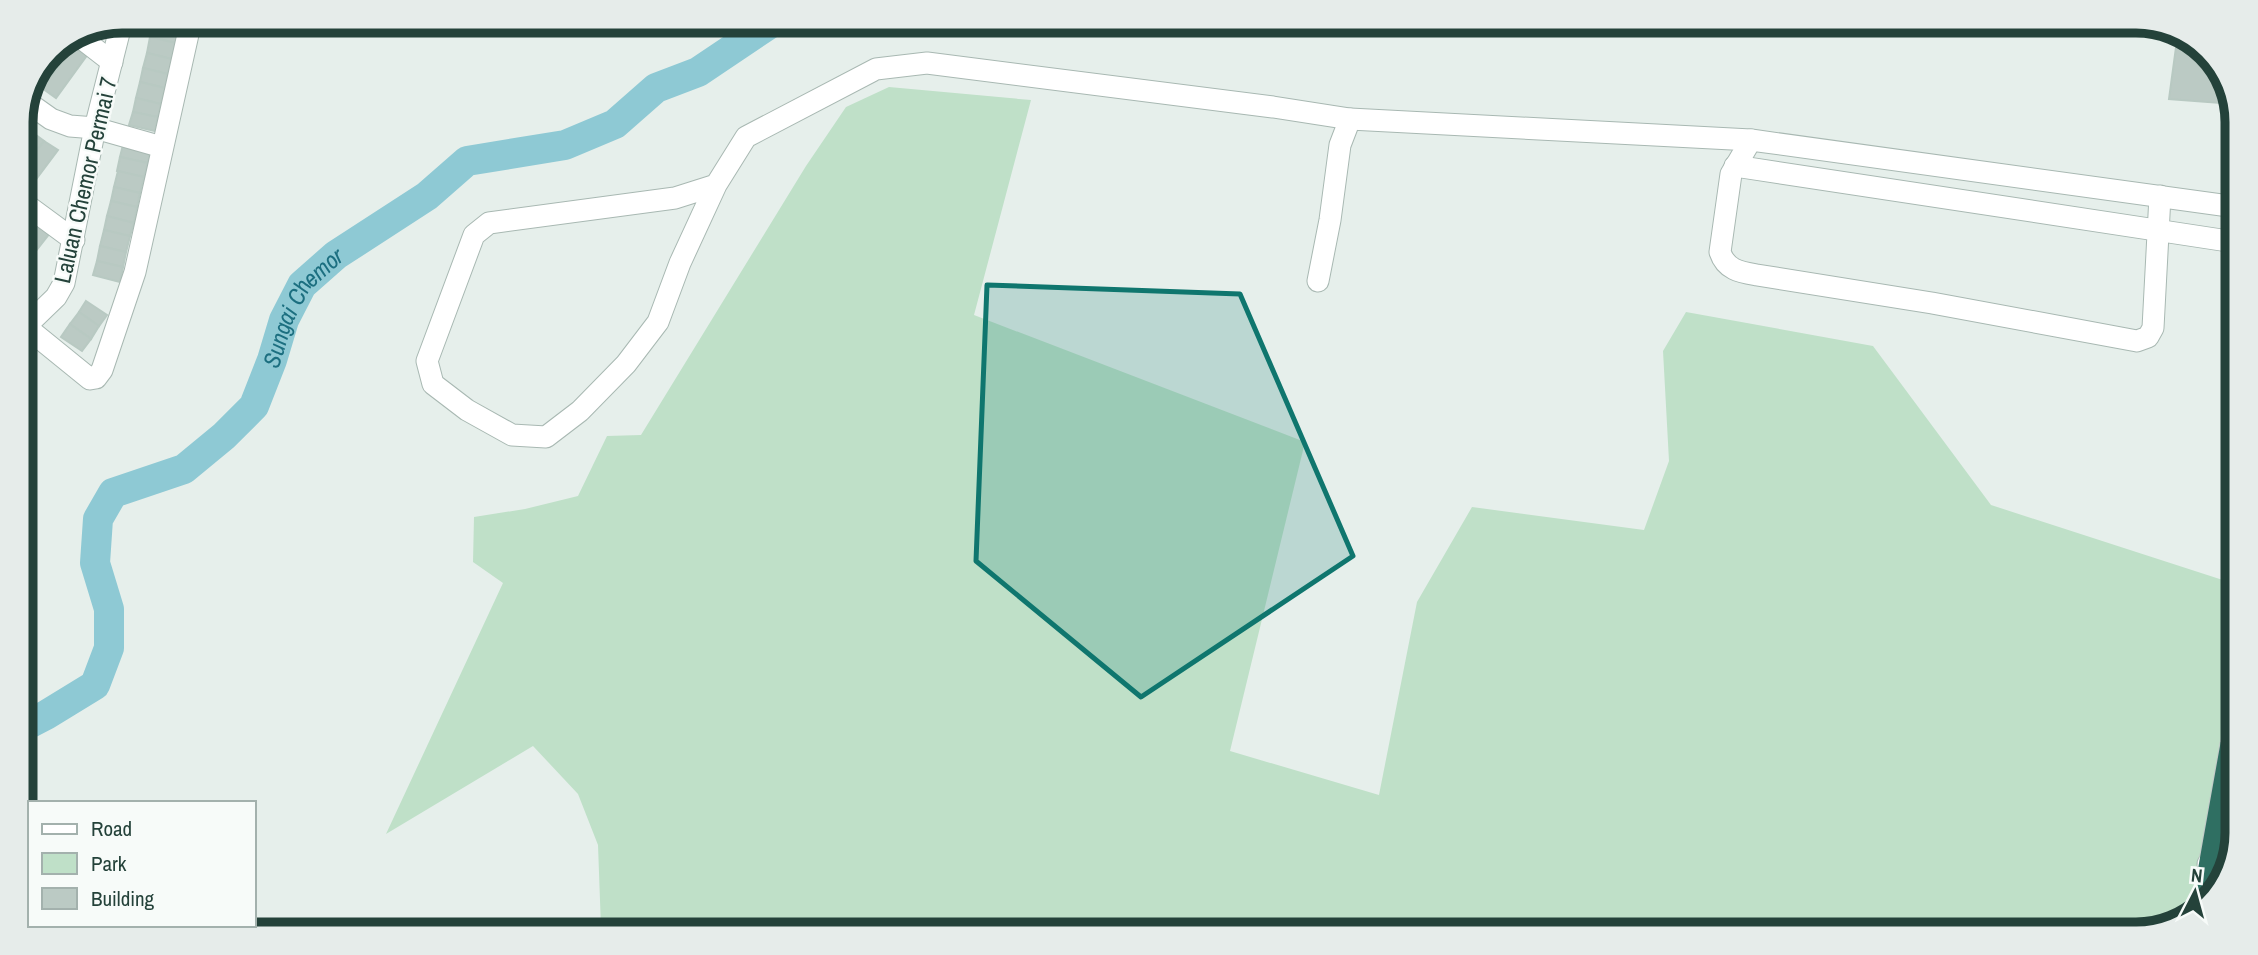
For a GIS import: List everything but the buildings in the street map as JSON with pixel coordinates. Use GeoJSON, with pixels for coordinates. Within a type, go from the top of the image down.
{"type":"FeatureCollection","features":[{"type":"Feature","properties":{"kind":"highway"},"geometry":{"type":"LineString","coordinates":[[2204,889],[2225,775]]}},
{"type":"Feature","properties":{"kind":"street","name":"Laluan Chemor Permai 7"},"geometry":{"type":"LineString","coordinates":[[33,316],[56,297],[64,283],[95,128],[119,33]]}},
{"type":"Feature","properties":{"kind":"street"},"geometry":{"type":"LineString","coordinates":[[33,332],[90,379],[96,378],[102,370],[135,272],[188,33]]}},
{"type":"Feature","properties":{"kind":"street"},"geometry":{"type":"LineString","coordinates":[[85,41],[112,62]]}},
{"type":"Feature","properties":{"kind":"street"},"geometry":{"type":"LineString","coordinates":[[716,185],[675,198],[489,223],[474,235],[426,361],[433,384],[467,410],[512,435],[545,436],[580,411],[626,364],[657,322],[680,263],[716,185],[746,137],[876,68],[927,63],[1350,119],[1751,140],[2225,205]]}},
{"type":"Feature","properties":{"kind":"street"},"geometry":{"type":"LineString","coordinates":[[34,108],[51,120],[70,127],[95,128],[162,147]]}},
{"type":"Feature","properties":{"kind":"street"},"geometry":{"type":"LineString","coordinates":[[1318,281],[1330,220],[1340,145],[1350,119]]}},
{"type":"Feature","properties":{"kind":"street"},"geometry":{"type":"LineString","coordinates":[[1751,140],[1735,166],[1727,188],[1720,252],[1722,260],[1739,272],[1908,299],[2137,341],[2148,337],[2153,328],[2160,196]]}},
{"type":"Feature","properties":{"kind":"street"},"geometry":{"type":"LineString","coordinates":[[1735,166],[2225,241]]}},
{"type":"Feature","properties":{"kind":"street"},"geometry":{"type":"LineString","coordinates":[[33,210],[74,240]]}},
{"type":"Feature","properties":{"kind":"street"},"geometry":{"type":"LineString","coordinates":[[2208,864],[2218,866]]}},
{"type":"Feature","properties":{"kind":"highlighted area"},"geometry":{"type":"Polygon","coordinates":[[[987,285],[1240,294],[1353,556],[1141,697],[976,561],[987,285]]]}},
{"type":"Feature","properties":{"kind":"green space"},"geometry":{"type":"Polygon","coordinates":[[[889,87],[1031,100],[974,315],[1305,442],[1230,751],[1379,795],[1417,602],[1472,507],[1644,530],[1669,461],[1663,351],[1686,312],[1873,346],[1991,505],[2225,581],[2225,778],[2205,888],[2194,900],[2175,913],[2136,922],[601,922],[598,845],[578,794],[533,746],[386,834],[503,583],[473,562],[474,517],[525,509],[578,496],[607,436],[641,435],[806,166],[846,107],[889,87]]]}},
{"type":"Feature","properties":{"kind":"waterway","name":"Sungai Chemor"},"geometry":{"type":"LineString","coordinates":[[33,722],[95,685],[109,648],[109,609],[95,563],[98,519],[113,493],[184,469],[224,436],[254,406],[284,320],[302,285],[336,255],[427,196],[467,161],[565,145],[615,124],[656,88],[698,72],[756,33]]}}]}
